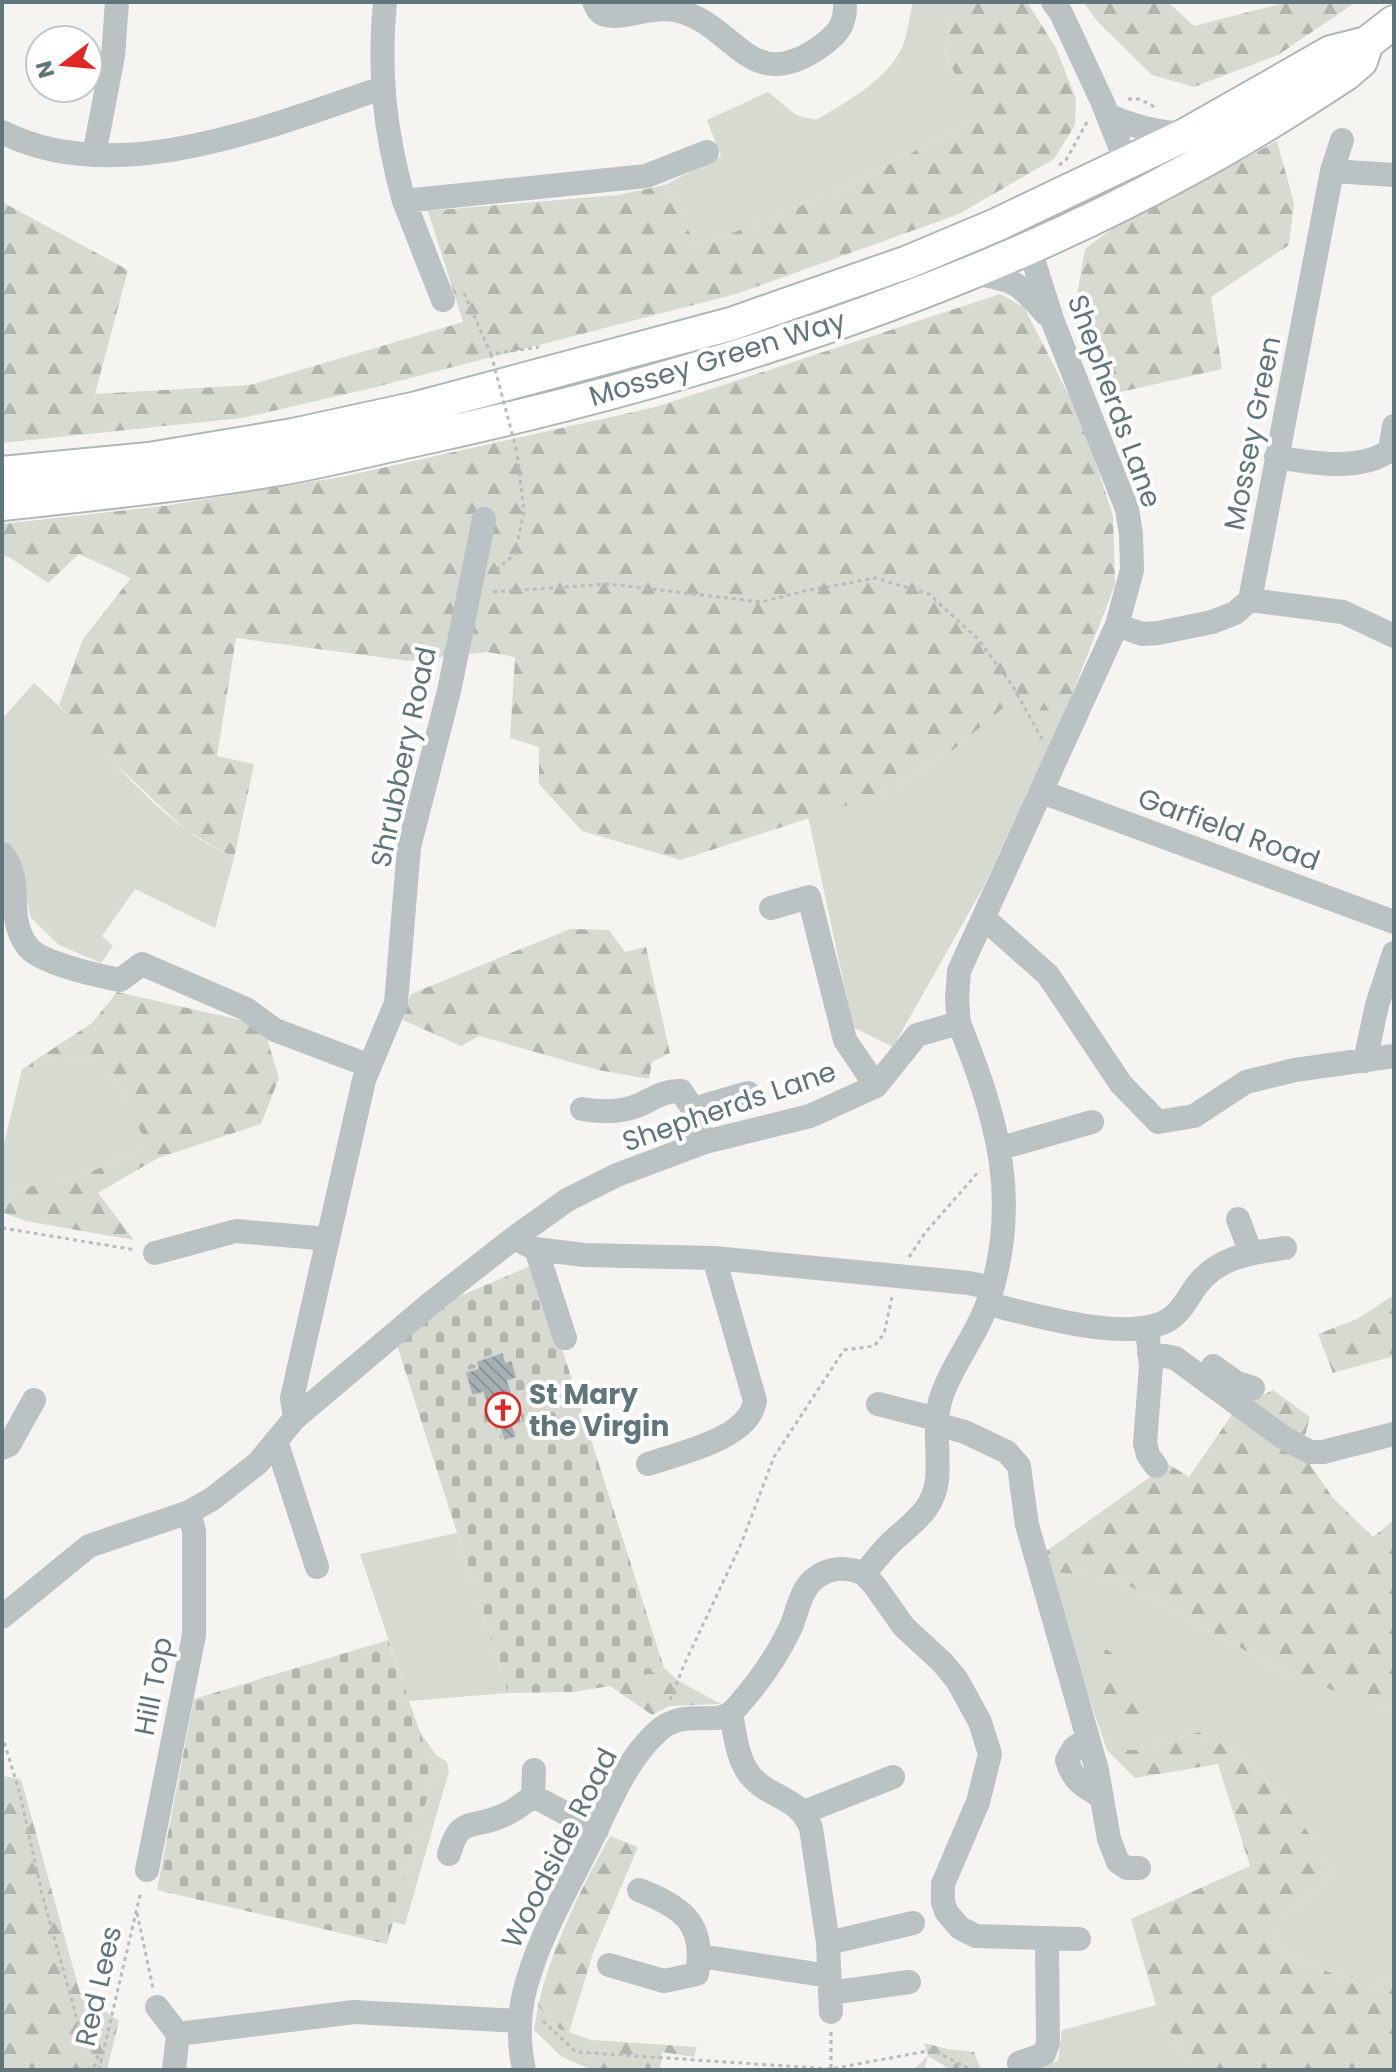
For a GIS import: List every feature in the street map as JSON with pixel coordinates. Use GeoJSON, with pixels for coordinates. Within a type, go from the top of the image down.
{"type":"FeatureCollection","features":[{"type":"Feature","properties":{"kind":"main road","name":"Mossey Green Way"},"geometry":{"type":"LineString","coordinates":[[2,473],[149,459],[293,435],[417,408],[731,324],[919,258],[1127,164],[1187,134],[1331,52],[1367,43],[1394,22]]}},
{"type":"Feature","properties":{"kind":"main road","name":"Mossey Green Way"},"geometry":{"type":"LineString","coordinates":[[2,504],[128,491],[280,469],[522,417],[752,351],[968,273],[1029,247],[1193,167],[1338,80],[1357,66],[1367,43]]}},
{"type":"Feature","properties":{"kind":"main road"},"geometry":{"type":"LineString","coordinates":[[1127,164],[1136,175],[1157,174],[1316,85],[1338,80]]}},
{"type":"Feature","properties":{"kind":"main road"},"geometry":{"type":"LineString","coordinates":[[731,324],[781,318],[809,310],[891,281],[1008,233],[1022,235],[1029,247]]}},
{"type":"Feature","properties":{"kind":"street"},"geometry":{"type":"LineString","coordinates":[[94,155],[113,56],[117,2]]}},
{"type":"Feature","properties":{"kind":"street"},"geometry":{"type":"LineString","coordinates":[[385,2],[382,88],[390,151],[404,201],[453,296]]}},
{"type":"Feature","properties":{"kind":"street"},"geometry":{"type":"LineString","coordinates":[[594,2],[599,12],[607,16],[653,9],[677,11],[693,17],[747,56],[763,63],[779,65],[810,54],[834,38],[844,25],[845,2]]}},
{"type":"Feature","properties":{"kind":"street"},"geometry":{"type":"LineString","coordinates":[[1053,2],[1061,13],[1127,164]]}},
{"type":"Feature","properties":{"kind":"street"},"geometry":{"type":"LineString","coordinates":[[2,132],[38,146],[94,155],[131,155],[181,148],[260,129],[382,88]]}},
{"type":"Feature","properties":{"kind":"street"},"geometry":{"type":"LineString","coordinates":[[1106,112],[1132,126],[1160,133],[1187,134]]}},
{"type":"Feature","properties":{"kind":"street","name":"Mossey Green"},"geometry":{"type":"LineString","coordinates":[[1250,600],[1332,171],[1342,140]]}},
{"type":"Feature","properties":{"kind":"street"},"geometry":{"type":"LineString","coordinates":[[404,201],[646,176],[707,152]]}},
{"type":"Feature","properties":{"kind":"street"},"geometry":{"type":"LineString","coordinates":[[1332,171],[1394,175]]}},
{"type":"Feature","properties":{"kind":"street","name":"Shepherds Lane"},"geometry":{"type":"LineString","coordinates":[[2,1617],[89,1546],[189,1512],[212,1499],[258,1463],[295,1418],[431,1303],[525,1243],[567,1200],[617,1175],[703,1142],[810,1116],[876,1086],[917,1035],[959,1023],[959,971],[1117,625],[1132,570],[1127,509],[1053,322],[1029,247]]}},
{"type":"Feature","properties":{"kind":"street"},"geometry":{"type":"LineString","coordinates":[[968,273],[1017,284],[1030,294],[1053,322]]}},
{"type":"Feature","properties":{"kind":"street"},"geometry":{"type":"LineString","coordinates":[[1276,457],[1319,465],[1378,459],[1390,450],[1394,426]]}},
{"type":"Feature","properties":{"kind":"street","name":"Shrubbery Road"},"geometry":{"type":"LineString","coordinates":[[295,1418],[292,1398],[364,1080],[396,1003],[409,847],[449,691],[484,519]]}},
{"type":"Feature","properties":{"kind":"street"},"geometry":{"type":"LineString","coordinates":[[1117,625],[1142,634],[1158,633],[1212,622],[1235,613],[1250,600],[1343,612],[1394,636]]}},
{"type":"Feature","properties":{"kind":"street","name":"Garfield Road"},"geometry":{"type":"LineString","coordinates":[[1042,792],[1394,922]]}},
{"type":"Feature","properties":{"kind":"street"},"geometry":{"type":"LineString","coordinates":[[2,854],[15,885],[15,923],[29,950],[78,971],[120,980],[142,964],[246,1009],[275,1030],[370,1066]]}},
{"type":"Feature","properties":{"kind":"street"},"geometry":{"type":"LineString","coordinates":[[771,908],[809,897],[845,1040],[876,1086]]}},
{"type":"Feature","properties":{"kind":"street"},"geometry":{"type":"LineString","coordinates":[[985,919],[1048,975],[1121,1084],[1158,1122],[1194,1116],[1246,1082],[1295,1070],[1394,1056]]}},
{"type":"Feature","properties":{"kind":"street"},"geometry":{"type":"LineString","coordinates":[[1365,1061],[1377,1005],[1394,953]]}},
{"type":"Feature","properties":{"kind":"street"},"geometry":{"type":"LineString","coordinates":[[864,1574],[931,1502],[937,1482],[937,1422],[948,1381],[990,1296],[1003,1220],[1001,1148],[989,1101],[959,1023]]}},
{"type":"Feature","properties":{"kind":"street"},"geometry":{"type":"LineString","coordinates":[[582,1109],[601,1112],[623,1110],[672,1091],[681,1091],[693,1109],[703,1142]]}},
{"type":"Feature","properties":{"kind":"street"},"geometry":{"type":"LineString","coordinates":[[693,1109],[748,1093]]}},
{"type":"Feature","properties":{"kind":"street"},"geometry":{"type":"LineString","coordinates":[[1001,1148],[1092,1122]]}},
{"type":"Feature","properties":{"kind":"street"},"geometry":{"type":"LineString","coordinates":[[1238,1219],[1251,1253]]}},
{"type":"Feature","properties":{"kind":"street"},"geometry":{"type":"LineString","coordinates":[[155,1253],[236,1231],[328,1239]]}},
{"type":"Feature","properties":{"kind":"street"},"geometry":{"type":"LineString","coordinates":[[525,1243],[584,1255],[714,1258],[969,1283],[990,1296],[1106,1329],[1175,1358],[1284,1438],[1310,1452],[1323,1452],[1394,1434]]}},
{"type":"Feature","properties":{"kind":"street"},"geometry":{"type":"LineString","coordinates":[[525,1243],[565,1338]]}},
{"type":"Feature","properties":{"kind":"street"},"geometry":{"type":"LineString","coordinates":[[1156,1466],[1148,1455],[1145,1443],[1148,1347],[1207,1273],[1229,1259],[1285,1248]]}},
{"type":"Feature","properties":{"kind":"street"},"geometry":{"type":"LineString","coordinates":[[648,1464],[732,1433],[754,1410],[755,1401],[714,1258]]}},
{"type":"Feature","properties":{"kind":"street"},"geometry":{"type":"LineString","coordinates":[[1148,1347],[1193,1355],[1237,1383],[1253,1388]]}},
{"type":"Feature","properties":{"kind":"street"},"geometry":{"type":"LineString","coordinates":[[2,1448],[9,1445],[34,1400]]}},
{"type":"Feature","properties":{"kind":"street"},"geometry":{"type":"LineString","coordinates":[[878,1404],[965,1432],[999,1448],[1013,1457],[1019,1466],[1027,1525],[1088,1738],[1109,1839],[1118,1862],[1127,1868],[1139,1868]]}},
{"type":"Feature","properties":{"kind":"street"},"geometry":{"type":"LineString","coordinates":[[276,1441],[317,1567]]}},
{"type":"Feature","properties":{"kind":"street","name":"Hill Top"},"geometry":{"type":"LineString","coordinates":[[147,1870],[194,1635],[194,1531],[189,1512]]}},
{"type":"Feature","properties":{"kind":"street"},"geometry":{"type":"LineString","coordinates":[[659,1730],[684,1717],[716,1719],[731,1714],[757,1683],[776,1653],[812,1581],[835,1569],[849,1568],[864,1574],[904,1627],[957,1680],[980,1722],[990,1754],[978,1802],[943,1884],[943,1903],[947,1913],[960,1928],[976,1936],[1079,1939]]}},
{"type":"Feature","properties":{"kind":"street"},"geometry":{"type":"LineString","coordinates":[[731,1714],[741,1758],[750,1776],[804,1812],[814,1839],[828,1943],[830,1994]]}},
{"type":"Feature","properties":{"kind":"street","name":"Woodside Road"},"geometry":{"type":"LineString","coordinates":[[524,2070],[519,2021],[527,1984],[543,1941],[626,1773],[659,1730]]}},
{"type":"Feature","properties":{"kind":"street"},"geometry":{"type":"LineString","coordinates":[[533,1796],[534,1770]]}},
{"type":"Feature","properties":{"kind":"street"},"geometry":{"type":"LineString","coordinates":[[804,1812],[893,1777]]}},
{"type":"Feature","properties":{"kind":"street"},"geometry":{"type":"LineString","coordinates":[[533,1796],[597,1830]]}},
{"type":"Feature","properties":{"kind":"street"},"geometry":{"type":"LineString","coordinates":[[449,1854],[460,1829],[467,1824],[512,1812],[533,1796]]}},
{"type":"Feature","properties":{"kind":"street"},"geometry":{"type":"LineString","coordinates":[[609,1965],[664,1981],[697,1974],[700,1956],[690,1920],[671,1903],[639,1890]]}},
{"type":"Feature","properties":{"kind":"street"},"geometry":{"type":"LineString","coordinates":[[828,1943],[913,1923]]}},
{"type":"Feature","properties":{"kind":"street"},"geometry":{"type":"LineString","coordinates":[[1019,2063],[1040,2057],[1046,2051],[1049,2035],[1047,1939]]}},
{"type":"Feature","properties":{"kind":"street"},"geometry":{"type":"LineString","coordinates":[[700,1956],[830,1994],[909,1982]]}},
{"type":"Feature","properties":{"kind":"street"},"geometry":{"type":"LineString","coordinates":[[157,2007],[178,2034],[174,2070]]}},
{"type":"Feature","properties":{"kind":"street"},"geometry":{"type":"LineString","coordinates":[[178,2034],[354,2012],[519,2021]]}},
{"type":"Feature","properties":{"kind":"path"},"geometry":{"type":"LineString","coordinates":[[1054,169],[1066,160],[1092,115],[1106,112],[1128,99],[1139,99],[1160,110]]}},
{"type":"Feature","properties":{"kind":"path"},"geometry":{"type":"LineString","coordinates":[[453,296],[491,354],[517,452],[524,511],[515,554],[469,593]]}},
{"type":"Feature","properties":{"kind":"path"},"geometry":{"type":"LineString","coordinates":[[469,593],[609,584],[761,602],[875,578],[929,594],[978,639],[1012,685],[1055,763]]}},
{"type":"Feature","properties":{"kind":"path"},"geometry":{"type":"LineString","coordinates":[[659,1730],[684,1665],[741,1544],[774,1457],[797,1417],[844,1350],[874,1346],[884,1334],[896,1275],[925,1233],[1001,1148]]}},
{"type":"Feature","properties":{"kind":"path"},"geometry":{"type":"LineString","coordinates":[[2,1228],[155,1253]]}},
{"type":"Feature","properties":{"kind":"path"},"geometry":{"type":"LineString","coordinates":[[2,1735],[82,2037],[101,2062],[86,2070]]}},
{"type":"Feature","properties":{"kind":"path","name":"Red Lees"},"geometry":{"type":"LineString","coordinates":[[99,2070],[137,1911],[157,2007]]}},
{"type":"Feature","properties":{"kind":"path"},"geometry":{"type":"LineString","coordinates":[[830,1994],[832,2070]]}},
{"type":"Feature","properties":{"kind":"path"},"geometry":{"type":"LineString","coordinates":[[519,2021],[542,2019],[576,2052],[832,2070],[933,2050],[971,2070]]}},
{"type":"Feature","properties":{"kind":"green space"},"geometry":{"type":"Polygon","coordinates":[[[913,2],[954,2],[944,51],[978,119],[836,192],[697,247],[665,185],[721,156],[707,120],[768,92],[796,115],[816,120],[868,87],[891,65],[905,40],[913,2]]]}},
{"type":"Feature","properties":{"kind":"green space"},"geometry":{"type":"Polygon","coordinates":[[[954,2],[1027,2],[1056,48],[1076,99],[1075,125],[1054,159],[959,214],[736,294],[372,388],[242,418],[2,443],[2,202],[128,270],[95,394],[250,385],[463,322],[428,211],[618,195],[665,185],[697,247],[836,192],[977,119],[944,51],[954,2]]]}},
{"type":"Feature","properties":{"kind":"green space"},"geometry":{"type":"Polygon","coordinates":[[[1083,2],[1168,2],[1194,26],[1288,2],[1356,2],[1278,55],[1194,87],[1152,75],[1098,22],[1083,2]]]}},
{"type":"Feature","properties":{"kind":"green space"},"geometry":{"type":"Polygon","coordinates":[[[1277,141],[1294,203],[1289,245],[1211,297],[1222,369],[1112,394],[1077,295],[1085,249],[1116,226],[1277,141]]]}},
{"type":"Feature","properties":{"kind":"green space"},"geometry":{"type":"Polygon","coordinates":[[[1000,294],[1024,307],[1082,421],[1113,516],[1115,585],[1065,712],[1003,708],[953,750],[882,794],[681,860],[582,831],[539,784],[539,747],[510,738],[515,657],[487,652],[409,661],[236,638],[217,756],[254,764],[234,858],[187,831],[87,738],[59,705],[83,639],[131,578],[79,554],[48,583],[9,557],[2,556],[2,524],[164,506],[346,476],[656,407],[1000,294]]]}},
{"type":"Feature","properties":{"kind":"green space"},"geometry":{"type":"Polygon","coordinates":[[[34,683],[166,813],[197,838],[234,858],[215,928],[135,889],[102,936],[113,946],[101,963],[59,945],[31,918],[17,858],[2,843],[2,719],[34,683]]]}},
{"type":"Feature","properties":{"kind":"green space"},"geometry":{"type":"Polygon","coordinates":[[[1003,707],[1065,712],[984,886],[893,1047],[853,1027],[808,816],[882,794],[953,750],[1003,707]]]}},
{"type":"Feature","properties":{"kind":"green space"},"geometry":{"type":"Polygon","coordinates":[[[570,929],[609,930],[625,952],[646,947],[670,1053],[652,1062],[649,1079],[598,1070],[479,1036],[461,1046],[401,1019],[411,994],[570,929]]]}},
{"type":"Feature","properties":{"kind":"green space"},"geometry":{"type":"Polygon","coordinates":[[[117,992],[249,1022],[266,1035],[279,1078],[261,1124],[158,1158],[98,1193],[134,1240],[25,1221],[2,1212],[2,1195],[67,1176],[83,1176],[147,1144],[106,1065],[64,1060],[22,1069],[92,1023],[117,992]]]}},
{"type":"Feature","properties":{"kind":"green space"},"geometry":{"type":"Polygon","coordinates":[[[64,1060],[106,1065],[148,1144],[83,1176],[67,1176],[2,1195],[2,1152],[22,1069],[64,1060]]]}},
{"type":"Feature","properties":{"kind":"green space"},"geometry":{"type":"Polygon","coordinates":[[[535,1264],[664,1668],[622,1684],[574,1692],[508,1693],[397,1345],[455,1298],[535,1264]]]}},
{"type":"Feature","properties":{"kind":"green space"},"geometry":{"type":"Polygon","coordinates":[[[1394,1295],[1394,1356],[1333,1373],[1318,1334],[1357,1319],[1394,1295]]]}},
{"type":"Feature","properties":{"kind":"green space"},"geometry":{"type":"Polygon","coordinates":[[[1273,1390],[1310,1417],[1301,1451],[1333,1498],[1373,1537],[1394,1520],[1394,1709],[1284,1672],[1115,1578],[1045,1571],[1041,1555],[1168,1464],[1189,1477],[1235,1410],[1273,1390]]]}},
{"type":"Feature","properties":{"kind":"green space"},"geometry":{"type":"Polygon","coordinates":[[[457,1533],[508,1693],[409,1701],[360,1554],[457,1533]]]}},
{"type":"Feature","properties":{"kind":"green space"},"geometry":{"type":"Polygon","coordinates":[[[1045,1571],[1115,1578],[1284,1672],[1394,1709],[1394,1973],[1391,1977],[1369,1989],[1272,1948],[1275,1924],[1336,1870],[1291,1809],[1245,1756],[1199,1732],[1133,1750],[1107,1750],[1045,1571]]]}},
{"type":"Feature","properties":{"kind":"green space"},"geometry":{"type":"Polygon","coordinates":[[[1085,1636],[1115,1655],[1140,1713],[1140,1725],[1130,1732],[1101,1695],[1085,1636]]]}},
{"type":"Feature","properties":{"kind":"green space"},"geometry":{"type":"Polygon","coordinates":[[[388,1640],[434,1773],[387,1944],[157,1890],[194,1699],[388,1640]]]}},
{"type":"Feature","properties":{"kind":"green space"},"geometry":{"type":"Polygon","coordinates":[[[664,1668],[679,1681],[721,1704],[670,1706],[652,1715],[610,1686],[664,1668]]]}},
{"type":"Feature","properties":{"kind":"green space"},"geometry":{"type":"Polygon","coordinates":[[[418,1729],[436,1755],[447,1762],[449,1771],[405,1925],[393,1922],[434,1773],[418,1729]]]}},
{"type":"Feature","properties":{"kind":"green space"},"geometry":{"type":"Polygon","coordinates":[[[1199,1732],[1245,1756],[1291,1809],[1336,1870],[1275,1924],[1272,1948],[1369,1989],[1394,1973],[1394,2070],[1191,2070],[1156,2005],[1131,1919],[1250,1866],[1218,1764],[1135,1778],[1107,1750],[1133,1750],[1199,1732]]]}},
{"type":"Feature","properties":{"kind":"green space"},"geometry":{"type":"Polygon","coordinates":[[[2,1776],[21,1779],[80,1993],[119,2021],[107,2070],[2,2070],[2,1776]]]}},
{"type":"Feature","properties":{"kind":"green space"},"geometry":{"type":"Polygon","coordinates":[[[610,1836],[638,1847],[593,1953],[569,2032],[559,2029],[538,2006],[568,1918],[610,1836]]]}},
{"type":"Feature","properties":{"kind":"green space"},"geometry":{"type":"Polygon","coordinates":[[[1156,2005],[1191,2070],[1026,2070],[1058,2061],[1062,2030],[1156,2005]]]}},
{"type":"Feature","properties":{"kind":"green space"},"geometry":{"type":"Polygon","coordinates":[[[538,2006],[559,2029],[592,2040],[588,2068],[562,2057],[534,2030],[538,2006]]]}},
{"type":"Feature","properties":{"kind":"green space"},"geometry":{"type":"Polygon","coordinates":[[[592,2040],[697,2047],[694,2057],[662,2052],[660,2070],[588,2068],[592,2040]]]}},
{"type":"Feature","properties":{"kind":"green space"},"geometry":{"type":"Polygon","coordinates":[[[924,2043],[974,2052],[981,2070],[951,2070],[928,2056],[924,2043]]]}},
{"type":"Feature","properties":{"kind":"green space"},"geometry":{"type":"Polygon","coordinates":[[[928,2056],[924,2070],[913,2070],[928,2056]]]}},
{"type":"Feature","properties":{"kind":"building","name":"St Mary the Virgin"},"geometry":{"type":"Polygon","coordinates":[[[503,1352],[506,1362],[512,1360],[517,1378],[508,1381],[522,1423],[513,1426],[517,1437],[504,1441],[500,1429],[495,1430],[483,1393],[472,1396],[465,1372],[478,1368],[476,1361],[503,1352]]]}},
{"type":"Feature","properties":{"kind":"place","name":"St Mary the Virgin"},"geometry":{"type":"Point","coordinates":[503,1410]}}]}
